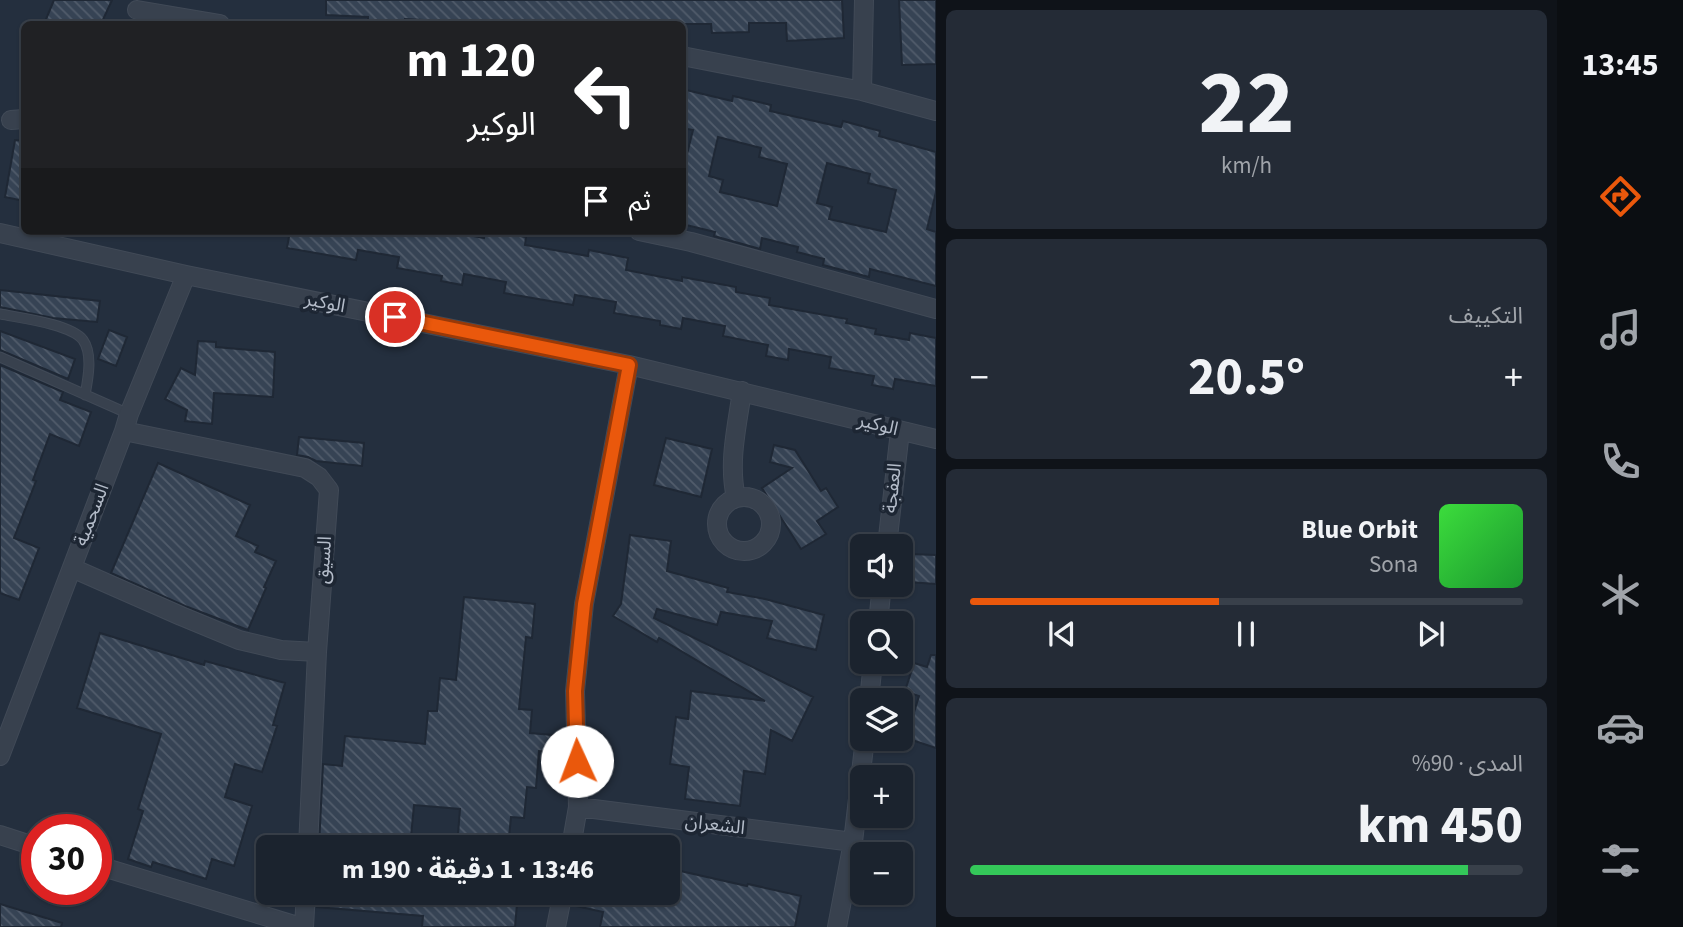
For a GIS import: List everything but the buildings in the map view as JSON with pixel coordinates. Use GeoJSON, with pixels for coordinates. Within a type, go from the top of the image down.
{"type":"FeatureCollection","features":[{"type":"Feature","properties":{"kind":"street"},"geometry":{"type":"LineString","coordinates":[[862,91],[864,0]]}},
{"type":"Feature","properties":{"kind":"street"},"geometry":{"type":"LineString","coordinates":[[137,12],[199,21]]}},
{"type":"Feature","properties":{"kind":"street"},"geometry":{"type":"LineString","coordinates":[[686,58],[862,91],[936,111]]}},
{"type":"Feature","properties":{"kind":"street","name":"الوكير"},"geometry":{"type":"LineString","coordinates":[[0,233],[186,275],[629,365],[936,439]]}},
{"type":"Feature","properties":{"kind":"street"},"geometry":{"type":"LineString","coordinates":[[658,235],[936,309]]}},
{"type":"Feature","properties":{"kind":"street","name":"السحمية"},"geometry":{"type":"LineString","coordinates":[[0,756],[126,422],[186,275]]}},
{"type":"Feature","properties":{"kind":"street"},"geometry":{"type":"LineString","coordinates":[[573,835],[578,807],[575,691],[584,604],[629,365]]}},
{"type":"Feature","properties":{"kind":"street"},"geometry":{"type":"LineString","coordinates":[[736,498],[732,463],[742,391]]}},
{"type":"Feature","properties":{"kind":"street","name":"السيق"},"geometry":{"type":"LineString","coordinates":[[126,422],[305,468],[319,477],[329,490],[317,652],[309,835]]}},
{"type":"Feature","properties":{"kind":"street","name":"العفجة"},"geometry":{"type":"LineString","coordinates":[[888,534],[900,431]]}},
{"type":"Feature","properties":{"kind":"street"},"geometry":{"type":"LineString","coordinates":[[72,568],[239,640],[281,650],[317,652]]}},
{"type":"Feature","properties":{"kind":"street"},"geometry":{"type":"LineString","coordinates":[[853,842],[864,751]]}},
{"type":"Feature","properties":{"kind":"street","name":"الشعران"},"geometry":{"type":"LineString","coordinates":[[578,807],[853,842]]}},
{"type":"Feature","properties":{"kind":"street"},"geometry":{"type":"LineString","coordinates":[[0,835],[21,841]]}},
{"type":"Feature","properties":{"kind":"street"},"geometry":{"type":"LineString","coordinates":[[837,927],[850,858]]}},
{"type":"Feature","properties":{"kind":"street"},"geometry":{"type":"LineString","coordinates":[[112,870],[303,927],[305,905]]}},
{"type":"Feature","properties":{"kind":"street"},"geometry":{"type":"LineString","coordinates":[[556,927],[560,905]]}},
{"type":"Feature","properties":{"kind":"lane"},"geometry":{"type":"LineString","coordinates":[[0,314],[41,321],[67,329],[83,339],[89,367],[85,395]]}},
{"type":"Feature","properties":{"kind":"lane"},"geometry":{"type":"LineString","coordinates":[[0,357],[85,395],[126,422]]}},
{"type":"Feature","properties":{"kind":"route"},"geometry":{"type":"LineString","coordinates":[[395,317],[629,365],[584,604],[575,691],[577,761]]}}]}
